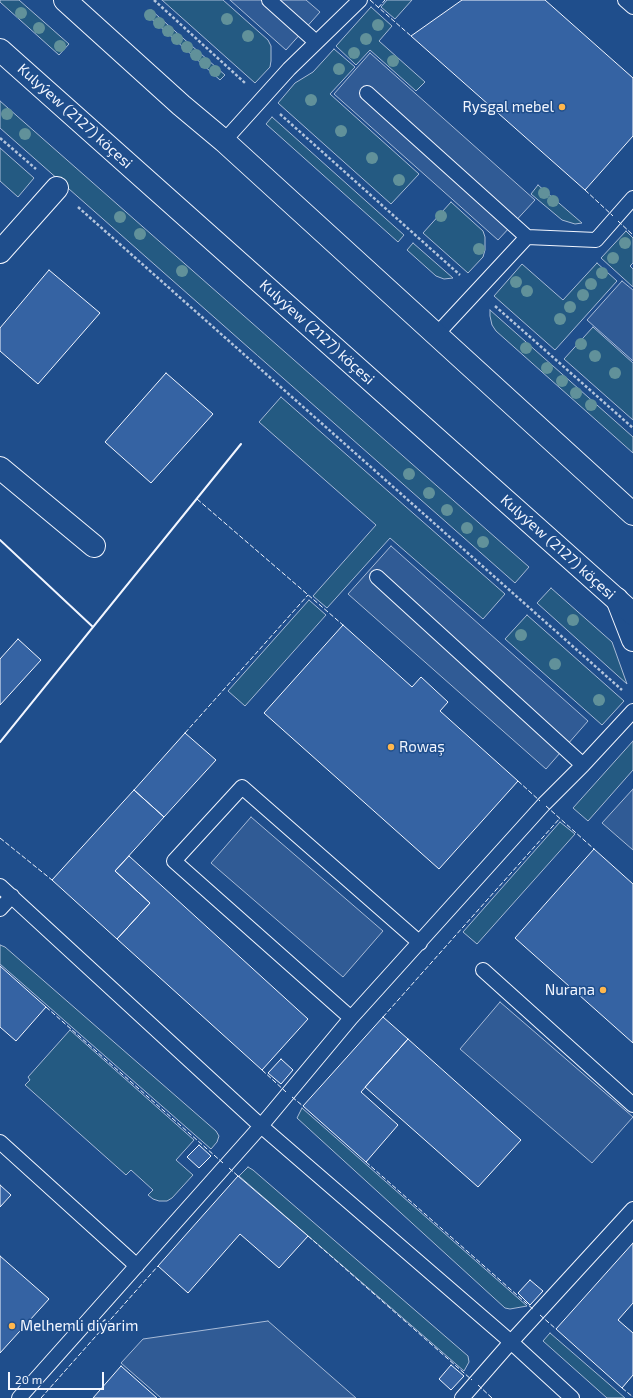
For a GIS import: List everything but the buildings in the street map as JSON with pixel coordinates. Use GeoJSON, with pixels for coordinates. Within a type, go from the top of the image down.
{"type":"FeatureCollection","features":[{"type":"Feature","properties":{"kind":"main road"},"geometry":{"type":"LineString","coordinates":[[65,0],[181,105],[224,141],[633,514]]}},
{"type":"Feature","properties":{"kind":"main road","name":"Kulyýew (2127) köçesi"},"geometry":{"type":"LineString","coordinates":[[0,50],[633,614]]}},
{"type":"Feature","properties":{"kind":"main road"},"geometry":{"type":"LineString","coordinates":[[0,252],[57,188]]}},
{"type":"Feature","properties":{"kind":"main road"},"geometry":{"type":"LineString","coordinates":[[0,468],[94,546]]}},
{"type":"Feature","properties":{"kind":"main road"},"geometry":{"type":"LineString","coordinates":[[617,599],[633,640]]}},
{"type":"Feature","properties":{"kind":"lane"},"geometry":{"type":"LineString","coordinates":[[269,0],[316,42]]}},
{"type":"Feature","properties":{"kind":"lane"},"geometry":{"type":"LineString","coordinates":[[224,141],[289,69],[360,0]]}},
{"type":"Feature","properties":{"kind":"lane"},"geometry":{"type":"LineString","coordinates":[[625,0],[633,7]]}},
{"type":"Feature","properties":{"kind":"lane"},"geometry":{"type":"LineString","coordinates":[[367,93],[527,237],[596,240],[633,198]]}},
{"type":"Feature","properties":{"kind":"lane"},"geometry":{"type":"LineString","coordinates":[[436,335],[527,237]]}},
{"type":"Feature","properties":{"kind":"lane"},"geometry":{"type":"LineString","coordinates":[[378,577],[583,765]]}},
{"type":"Feature","properties":{"kind":"lane"},"geometry":{"type":"LineString","coordinates":[[19,1398],[261,1126],[351,1018],[544,804],[583,765],[633,711]]}},
{"type":"Feature","properties":{"kind":"lane"},"geometry":{"type":"LineString","coordinates":[[351,1018],[174,862],[242,787],[420,943]]}},
{"type":"Feature","properties":{"kind":"lane"},"geometry":{"type":"LineString","coordinates":[[0,886],[261,1126],[511,1342],[572,1398]]}},
{"type":"Feature","properties":{"kind":"lane"},"geometry":{"type":"LineString","coordinates":[[0,909],[12,896]]}},
{"type":"Feature","properties":{"kind":"lane"},"geometry":{"type":"LineString","coordinates":[[483,970],[633,1105]]}},
{"type":"Feature","properties":{"kind":"lane"},"geometry":{"type":"LineString","coordinates":[[0,1142],[137,1266]]}},
{"type":"Feature","properties":{"kind":"lane"},"geometry":{"type":"LineString","coordinates":[[462,1398],[511,1342],[633,1209]]}},
{"type":"Feature","properties":{"kind":"path"},"geometry":{"type":"LineString","coordinates":[[154,0],[262,99],[633,428]]}},
{"type":"Feature","properties":{"kind":"path"},"geometry":{"type":"LineString","coordinates":[[0,138],[627,694]]}},
{"type":"Feature","properties":{"kind":"shaded area"},"geometry":{"type":"Polygon","coordinates":[[[0,0],[19,0],[69,44],[59,55],[0,2],[0,0]]]}},
{"type":"Feature","properties":{"kind":"shaded area"},"geometry":{"type":"Polygon","coordinates":[[[162,0],[223,0],[268,40],[271,46],[270,67],[255,83],[162,0]]]}},
{"type":"Feature","properties":{"kind":"shaded area"},"geometry":{"type":"Polygon","coordinates":[[[230,0],[306,0],[320,12],[286,50],[230,0]]]}},
{"type":"Feature","properties":{"kind":"shaded area"},"geometry":{"type":"Polygon","coordinates":[[[387,0],[412,0],[395,19],[381,7],[387,0]]]}},
{"type":"Feature","properties":{"kind":"shaded area"},"geometry":{"type":"Polygon","coordinates":[[[371,7],[392,26],[379,41],[425,82],[416,91],[370,50],[356,65],[336,46],[371,7]]]}},
{"type":"Feature","properties":{"kind":"shaded area"},"geometry":{"type":"Polygon","coordinates":[[[151,10],[225,75],[220,80],[147,15],[151,10]]]}},
{"type":"Feature","properties":{"kind":"shaded area"},"geometry":{"type":"Polygon","coordinates":[[[334,49],[355,67],[330,94],[419,174],[391,204],[278,103],[295,83],[313,72],[334,49]]]}},
{"type":"Feature","properties":{"kind":"shaded area"},"geometry":{"type":"Polygon","coordinates":[[[370,53],[535,200],[498,240],[334,94],[370,53]]]}},
{"type":"Feature","properties":{"kind":"shaded area"},"geometry":{"type":"Polygon","coordinates":[[[0,101],[529,567],[515,583],[0,128],[0,101]]]}},
{"type":"Feature","properties":{"kind":"shaded area"},"geometry":{"type":"Polygon","coordinates":[[[272,117],[404,235],[398,242],[266,124],[272,117]]]}},
{"type":"Feature","properties":{"kind":"shaded area"},"geometry":{"type":"Polygon","coordinates":[[[0,148],[34,178],[18,197],[0,181],[0,148]]]}},
{"type":"Feature","properties":{"kind":"shaded area"},"geometry":{"type":"Polygon","coordinates":[[[538,185],[582,223],[575,224],[562,220],[531,194],[538,185]]]}},
{"type":"Feature","properties":{"kind":"shaded area"},"geometry":{"type":"Polygon","coordinates":[[[451,202],[483,231],[485,237],[485,250],[483,257],[468,273],[423,233],[451,202]]]}},
{"type":"Feature","properties":{"kind":"shaded area"},"geometry":{"type":"Polygon","coordinates":[[[626,231],[633,238],[633,263],[630,266],[633,269],[633,287],[601,258],[626,231]]]}},
{"type":"Feature","properties":{"kind":"shaded area"},"geometry":{"type":"Polygon","coordinates":[[[413,243],[453,278],[444,279],[436,276],[407,250],[413,243]]]}},
{"type":"Feature","properties":{"kind":"shaded area"},"geometry":{"type":"Polygon","coordinates":[[[597,263],[617,281],[555,350],[494,296],[522,264],[563,300],[597,263]]]}},
{"type":"Feature","properties":{"kind":"shaded area"},"geometry":{"type":"Polygon","coordinates":[[[622,281],[633,290],[633,361],[587,320],[622,281]]]}},
{"type":"Feature","properties":{"kind":"shaded area"},"geometry":{"type":"Polygon","coordinates":[[[490,310],[633,437],[633,453],[496,331],[492,325],[490,310]]]}},
{"type":"Feature","properties":{"kind":"shaded area"},"geometry":{"type":"Polygon","coordinates":[[[593,327],[633,363],[633,420],[564,359],[593,327]]]}},
{"type":"Feature","properties":{"kind":"shaded area"},"geometry":{"type":"Polygon","coordinates":[[[281,397],[505,594],[483,619],[390,538],[327,608],[313,596],[376,525],[259,422],[281,397]]]}},
{"type":"Feature","properties":{"kind":"shaded area"},"geometry":{"type":"Polygon","coordinates":[[[391,546],[588,721],[546,769],[348,594],[391,546]]]}},
{"type":"Feature","properties":{"kind":"shaded area"},"geometry":{"type":"Polygon","coordinates":[[[551,588],[612,642],[627,684],[537,603],[551,588]]]}},
{"type":"Feature","properties":{"kind":"shaded area"},"geometry":{"type":"Polygon","coordinates":[[[309,600],[326,615],[245,706],[228,691],[309,600]]]}},
{"type":"Feature","properties":{"kind":"shaded area"},"geometry":{"type":"Polygon","coordinates":[[[527,615],[624,701],[602,725],[505,639],[527,615]]]}},
{"type":"Feature","properties":{"kind":"shaded area"},"geometry":{"type":"Polygon","coordinates":[[[633,741],[633,770],[588,821],[573,808],[633,741]]]}},
{"type":"Feature","properties":{"kind":"shaded area"},"geometry":{"type":"Polygon","coordinates":[[[633,789],[633,850],[602,823],[633,789]]]}},
{"type":"Feature","properties":{"kind":"shaded area"},"geometry":{"type":"Polygon","coordinates":[[[251,817],[383,931],[343,977],[211,863],[251,817]]]}},
{"type":"Feature","properties":{"kind":"shaded area"},"geometry":{"type":"Polygon","coordinates":[[[560,822],[575,834],[477,944],[463,932],[560,822]]]}},
{"type":"Feature","properties":{"kind":"shaded area"},"geometry":{"type":"Polygon","coordinates":[[[0,945],[5,947],[216,1131],[219,1136],[217,1142],[211,1149],[0,964],[0,945]]]}},
{"type":"Feature","properties":{"kind":"shaded area"},"geometry":{"type":"Polygon","coordinates":[[[500,1002],[633,1117],[592,1163],[460,1049],[500,1002]]]}},
{"type":"Feature","properties":{"kind":"shaded area"},"geometry":{"type":"Polygon","coordinates":[[[70,1030],[194,1140],[176,1160],[193,1175],[172,1198],[167,1201],[159,1201],[148,1195],[153,1190],[131,1170],[126,1175],[25,1085],[30,1080],[28,1077],[70,1030]]]}},
{"type":"Feature","properties":{"kind":"shaded area"},"geometry":{"type":"Polygon","coordinates":[[[302,1108],[527,1306],[510,1309],[505,1308],[297,1118],[302,1108]]]}},
{"type":"Feature","properties":{"kind":"shaded area"},"geometry":{"type":"Polygon","coordinates":[[[248,1167],[468,1356],[469,1362],[464,1371],[239,1176],[248,1167]]]}},
{"type":"Feature","properties":{"kind":"shaded area"},"geometry":{"type":"Polygon","coordinates":[[[268,1321],[356,1398],[161,1398],[121,1363],[143,1339],[268,1321]]]}},
{"type":"Feature","properties":{"kind":"shaded area"},"geometry":{"type":"Polygon","coordinates":[[[550,1333],[625,1398],[607,1398],[543,1341],[550,1333]]]}},
{"type":"Feature","properties":{"kind":"fence"},"geometry":{"type":"LineString","coordinates":[[370,0],[411,36]]}},
{"type":"Feature","properties":{"kind":"fence"},"geometry":{"type":"LineString","coordinates":[[378,8],[385,0]]}},
{"type":"Feature","properties":{"kind":"fence"},"geometry":{"type":"LineString","coordinates":[[585,190],[613,216]]}},
{"type":"Feature","properties":{"kind":"fence"},"geometry":{"type":"LineString","coordinates":[[618,221],[633,235]]}},
{"type":"Feature","properties":{"kind":"fence"},"geometry":{"type":"LineString","coordinates":[[197,499],[343,625]]}},
{"type":"Feature","properties":{"kind":"fence"},"geometry":{"type":"LineString","coordinates":[[185,733],[308,595]]}},
{"type":"Feature","properties":{"kind":"fence"},"geometry":{"type":"LineString","coordinates":[[518,781],[540,801]]}},
{"type":"Feature","properties":{"kind":"fence"},"geometry":{"type":"LineString","coordinates":[[546,806],[594,849]]}},
{"type":"Feature","properties":{"kind":"fence"},"geometry":{"type":"LineString","coordinates":[[383,1017],[560,818]]}},
{"type":"Feature","properties":{"kind":"fence"},"geometry":{"type":"LineString","coordinates":[[0,838],[52,880]]}},
{"type":"Feature","properties":{"kind":"fence"},"geometry":{"type":"LineString","coordinates":[[46,1007],[223,1163]]}},
{"type":"Feature","properties":{"kind":"fence"},"geometry":{"type":"LineString","coordinates":[[262,1070],[286,1092]]}},
{"type":"Feature","properties":{"kind":"fence"},"geometry":{"type":"LineString","coordinates":[[292,1097],[303,1106]]}},
{"type":"Feature","properties":{"kind":"fence"},"geometry":{"type":"LineString","coordinates":[[366,1162],[534,1310]]}},
{"type":"Feature","properties":{"kind":"fence"},"geometry":{"type":"LineString","coordinates":[[229,1168],[238,1176]]}},
{"type":"Feature","properties":{"kind":"fence"},"geometry":{"type":"LineString","coordinates":[[308,1236],[472,1380]]}},
{"type":"Feature","properties":{"kind":"fence"},"geometry":{"type":"LineString","coordinates":[[41,1398],[158,1266]]}},
{"type":"Feature","properties":{"kind":"fence"},"geometry":{"type":"LineString","coordinates":[[540,1315],[556,1329]]}},
{"type":"Feature","properties":{"kind":"fence"},"geometry":{"type":"LineString","coordinates":[[478,1385],[492,1398]]}},
{"type":"Feature","properties":{"kind":"fence"},"geometry":{"type":"LineString","coordinates":[[622,1388],[633,1397]]}},
{"type":"Feature","properties":{"kind":"wall"},"geometry":{"type":"LineString","coordinates":[[0,742],[241,444]]}},
{"type":"Feature","properties":{"kind":"wall"},"geometry":{"type":"LineString","coordinates":[[0,540],[93,627]]}},
{"type":"Feature","properties":{"kind":"place","name":"Rysgal mebel"},"geometry":{"type":"Point","coordinates":[562,107]}},
{"type":"Feature","properties":{"kind":"place","name":"Rowaş"},"geometry":{"type":"Point","coordinates":[391,747]}},
{"type":"Feature","properties":{"kind":"place","name":"Nurana"},"geometry":{"type":"Point","coordinates":[603,990]}},
{"type":"Feature","properties":{"kind":"place","name":"Melhemli diýarim"},"geometry":{"type":"Point","coordinates":[12,1326]}}]}
